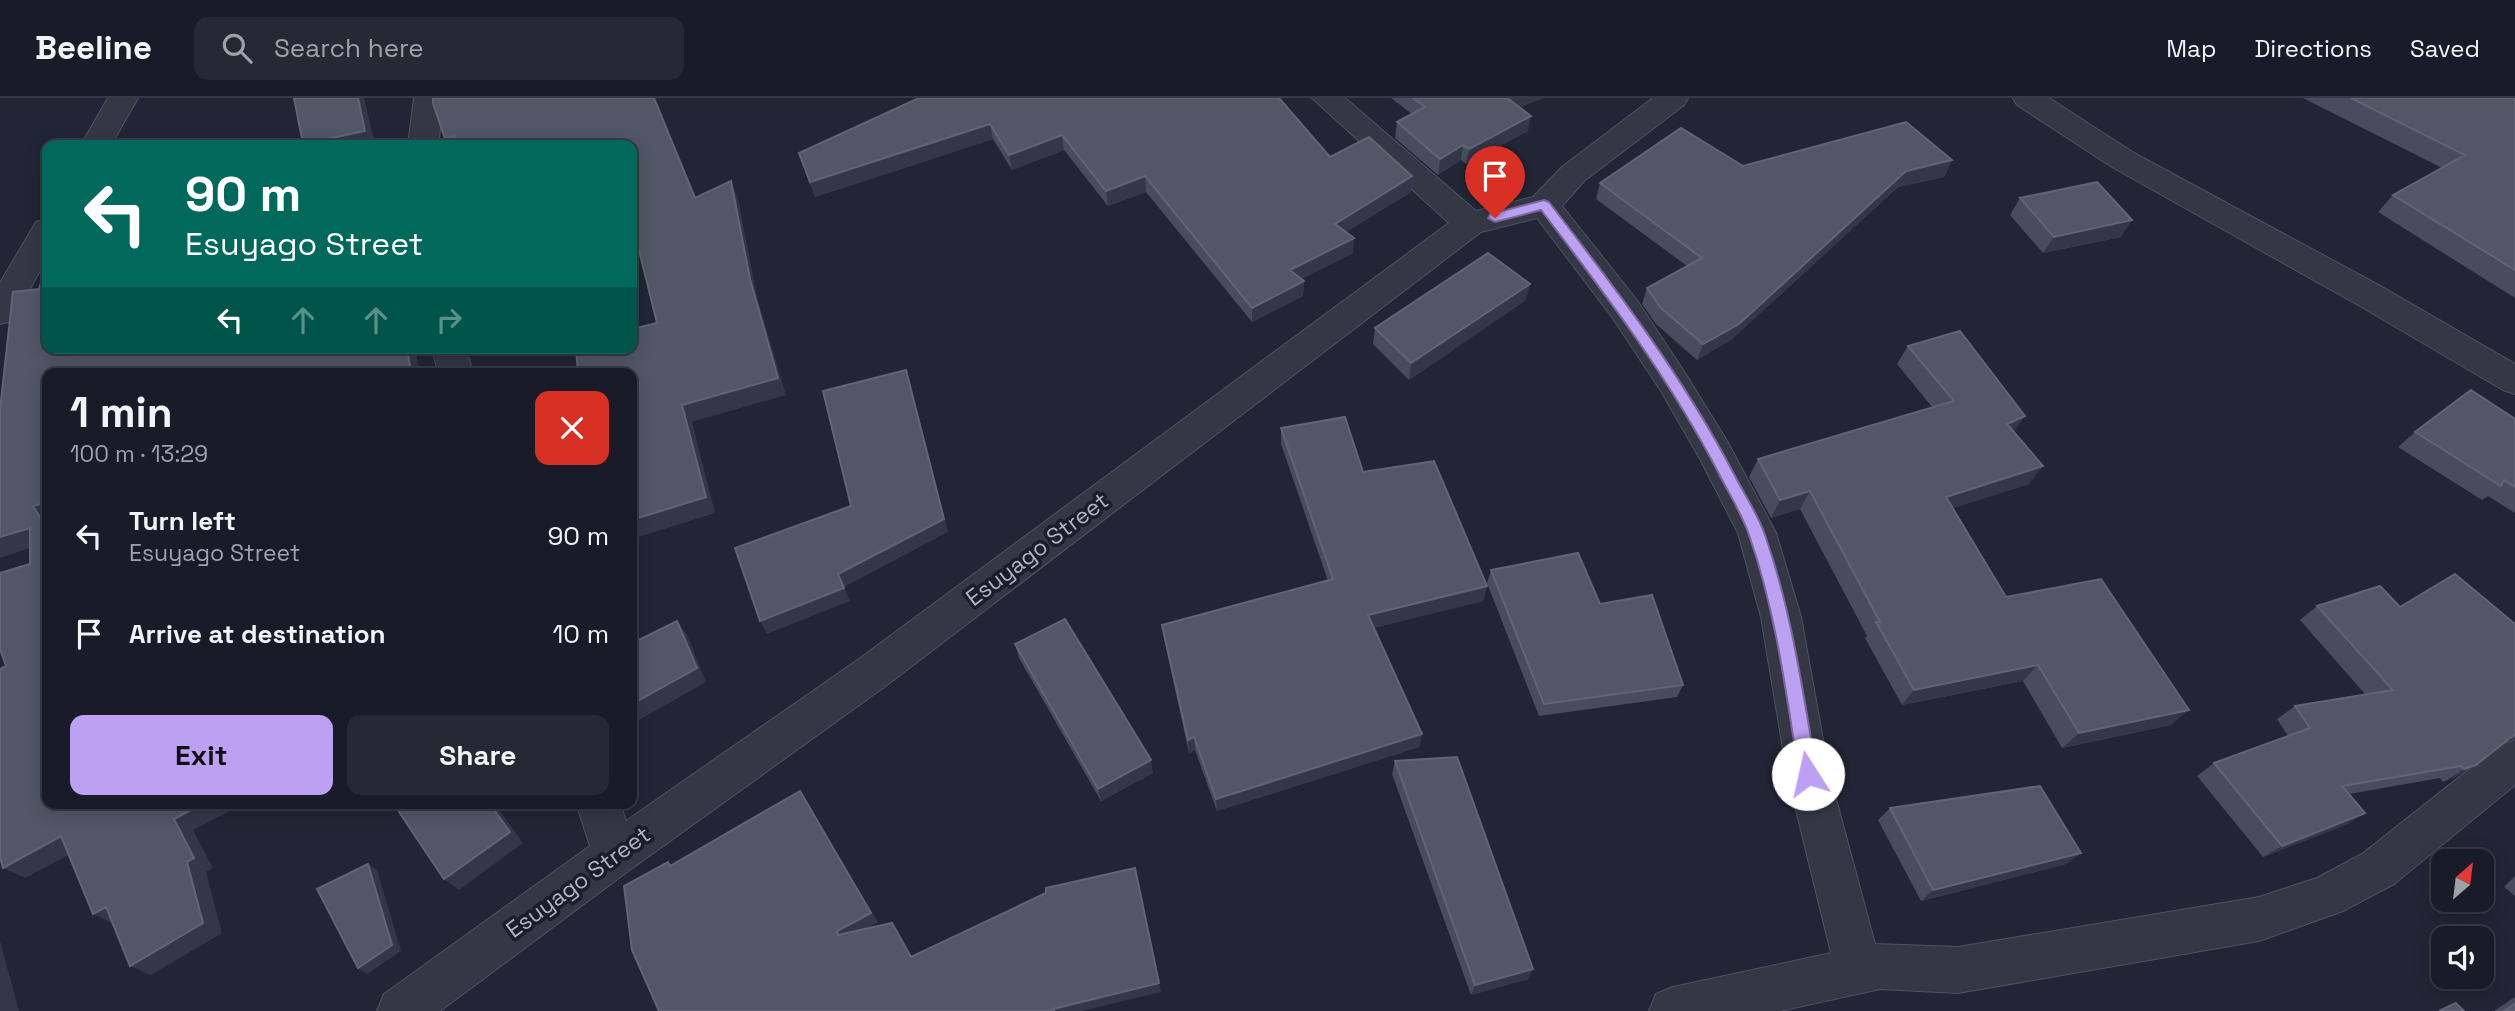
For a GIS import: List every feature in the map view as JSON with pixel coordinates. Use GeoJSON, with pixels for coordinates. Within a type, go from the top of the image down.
{"type":"FeatureCollection","features":[{"type":"Feature","properties":{"kind":"street"},"geometry":{"type":"LineString","coordinates":[[99,140],[123,98]]}},
{"type":"Feature","properties":{"kind":"street"},"geometry":{"type":"LineString","coordinates":[[424,140],[429,98]]}},
{"type":"Feature","properties":{"kind":"street"},"geometry":{"type":"LineString","coordinates":[[1327,98],[1470,224]]}},
{"type":"Feature","properties":{"kind":"street"},"geometry":{"type":"LineString","coordinates":[[1673,98],[1573,174],[1544,205],[1624,309],[1674,382],[1714,451],[1756,533],[1781,617],[1808,774],[1858,969]]}},
{"type":"Feature","properties":{"kind":"street"},"geometry":{"type":"LineString","coordinates":[[2028,98],[2123,160],[2372,297],[2515,382]]}},
{"type":"Feature","properties":{"kind":"street","name":"Esuyago Street"},"geometry":{"type":"LineString","coordinates":[[401,1011],[615,854],[873,672],[1470,224],[1544,205]]}},
{"type":"Feature","properties":{"kind":"street"},"geometry":{"type":"LineString","coordinates":[[0,312],[42,239]]}},
{"type":"Feature","properties":{"kind":"street"},"geometry":{"type":"LineString","coordinates":[[1673,1011],[1858,969],[1880,966],[1958,970],[2259,919],[2327,896],[2378,869],[2515,759]]}},
{"type":"Feature","properties":{"kind":"street"},"geometry":{"type":"LineString","coordinates":[[600,809],[615,854]]}},
{"type":"Feature","properties":{"kind":"building"},"geometry":{"type":"Polygon","coordinates":[[[294,98],[358,98],[365,131],[322,140],[302,140],[294,98]]]}},
{"type":"Feature","properties":{"kind":"building"},"geometry":{"type":"Polygon","coordinates":[[[433,98],[654,98],[695,198],[731,181],[750,279],[778,378],[682,405],[706,497],[637,518],[637,368],[578,368],[576,354],[637,354],[637,328],[657,323],[637,242],[637,140],[456,140],[454,136],[445,139],[433,98]]]}},
{"type":"Feature","properties":{"kind":"building"},"geometry":{"type":"Polygon","coordinates":[[[919,98],[1279,98],[1330,157],[1369,137],[1412,176],[1335,224],[1354,238],[1290,270],[1304,281],[1252,308],[1145,176],[1106,191],[1062,135],[1009,155],[990,124],[810,182],[799,153],[919,98]]]}},
{"type":"Feature","properties":{"kind":"building"},"geometry":{"type":"Polygon","coordinates":[[[1413,98],[1507,98],[1531,116],[1469,149],[1463,145],[1440,159],[1397,122],[1425,107],[1413,98]]]}},
{"type":"Feature","properties":{"kind":"building"},"geometry":{"type":"Polygon","coordinates":[[[2351,98],[2515,98],[2515,270],[2393,195],[2465,155],[2351,98]]]}},
{"type":"Feature","properties":{"kind":"building"},"geometry":{"type":"Polygon","coordinates":[[[1906,122],[1952,160],[1906,171],[1739,324],[1703,344],[1661,308],[1647,288],[1702,258],[1600,183],[1681,128],[1743,166],[1906,122]]]}},
{"type":"Feature","properties":{"kind":"building"},"geometry":{"type":"Polygon","coordinates":[[[2097,182],[2132,220],[2054,237],[2020,198],[2097,182]]]}},
{"type":"Feature","properties":{"kind":"building"},"geometry":{"type":"Polygon","coordinates":[[[1488,253],[1530,284],[1411,363],[1375,328],[1488,253]]]}},
{"type":"Feature","properties":{"kind":"building"},"geometry":{"type":"Polygon","coordinates":[[[42,280],[42,354],[408,354],[410,368],[42,368],[42,503],[33,506],[42,521],[42,809],[193,809],[174,819],[194,858],[187,862],[203,923],[130,966],[106,907],[93,914],[61,836],[3,868],[0,857],[0,669],[6,666],[0,649],[0,573],[30,564],[30,528],[0,537],[0,410],[13,292],[39,289],[42,280]]]}},
{"type":"Feature","properties":{"kind":"building"},"geometry":{"type":"Polygon","coordinates":[[[1960,331],[2025,416],[2007,424],[2043,466],[1946,497],[2006,597],[2101,579],[2189,710],[2079,733],[2038,665],[1914,690],[1876,622],[1880,622],[1810,491],[1780,500],[1758,459],[1954,401],[1908,346],[1960,331]]]}},
{"type":"Feature","properties":{"kind":"building"},"geometry":{"type":"Polygon","coordinates":[[[906,370],[944,519],[838,574],[844,588],[760,621],[735,548],[851,506],[823,391],[906,370]]]}},
{"type":"Feature","properties":{"kind":"building"},"geometry":{"type":"Polygon","coordinates":[[[2471,390],[2515,419],[2515,487],[2504,480],[2501,486],[2415,432],[2471,390]]]}},
{"type":"Feature","properties":{"kind":"building"},"geometry":{"type":"Polygon","coordinates":[[[1345,417],[1363,472],[1434,461],[1487,586],[1368,615],[1422,734],[1216,799],[1194,737],[1188,740],[1162,625],[1333,579],[1281,428],[1345,417]]]}},
{"type":"Feature","properties":{"kind":"building"},"geometry":{"type":"Polygon","coordinates":[[[1578,553],[1600,604],[1652,595],[1683,685],[1544,704],[1491,570],[1578,553]]]}},
{"type":"Feature","properties":{"kind":"building"},"geometry":{"type":"Polygon","coordinates":[[[2455,574],[2515,624],[2515,734],[2476,765],[2464,769],[2461,766],[2342,786],[2365,813],[2282,846],[2214,763],[2310,728],[2295,706],[2393,690],[2317,606],[2380,586],[2400,607],[2455,574]]]}},
{"type":"Feature","properties":{"kind":"building"},"geometry":{"type":"Polygon","coordinates":[[[1065,619],[1151,760],[1098,789],[1015,644],[1065,619]]]}},
{"type":"Feature","properties":{"kind":"building"},"geometry":{"type":"Polygon","coordinates":[[[677,621],[697,668],[637,701],[637,641],[677,621]]]}},
{"type":"Feature","properties":{"kind":"building"},"geometry":{"type":"Polygon","coordinates":[[[1457,757],[1533,969],[1475,985],[1395,761],[1457,757]]]}},
{"type":"Feature","properties":{"kind":"building"},"geometry":{"type":"Polygon","coordinates":[[[2040,786],[2081,853],[1933,890],[1890,808],[2040,786]]]}},
{"type":"Feature","properties":{"kind":"building"},"geometry":{"type":"Polygon","coordinates":[[[800,791],[871,913],[837,931],[838,935],[892,923],[911,957],[1046,893],[1046,888],[1135,868],[1159,983],[1053,1009],[1054,1011],[659,1011],[632,950],[624,886],[668,862],[670,866],[800,791]]]}},
{"type":"Feature","properties":{"kind":"building"},"geometry":{"type":"Polygon","coordinates":[[[397,809],[493,809],[510,832],[444,879],[397,809]]]}},
{"type":"Feature","properties":{"kind":"building"},"geometry":{"type":"Polygon","coordinates":[[[368,864],[392,945],[358,968],[317,889],[368,864]]]}},
{"type":"Feature","properties":{"kind":"building"},"geometry":{"type":"Polygon","coordinates":[[[2456,1003],[2464,1011],[2439,1011],[2456,1003]]]}},
{"type":"Feature","properties":{"kind":"building"},"geometry":{"type":"Polygon","coordinates":[[[2515,1004],[2515,1011],[2504,1011],[2515,1004]]]}},
{"type":"Feature","properties":{"kind":"route"},"geometry":{"type":"LineString","coordinates":[[1495,218],[1544,205],[1624,309],[1674,382],[1714,451],[1756,533],[1775,596],[1808,774]]}}]}
